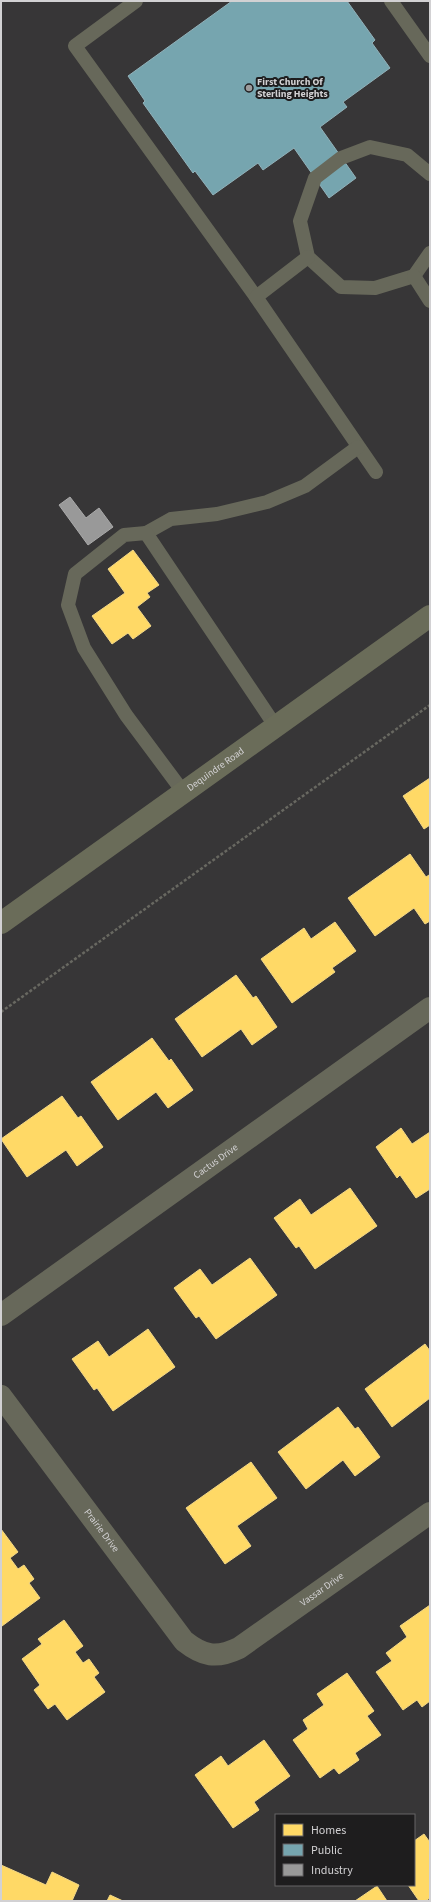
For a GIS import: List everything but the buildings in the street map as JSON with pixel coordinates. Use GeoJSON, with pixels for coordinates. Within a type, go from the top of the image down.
{"type":"FeatureCollection","features":[{"type":"Feature","properties":{"kind":"main road","name":"Dequindre Road"},"geometry":{"type":"LineString","coordinates":[[1,923],[430,616]]}},
{"type":"Feature","properties":{"kind":"street","name":"Cactus Drive"},"geometry":{"type":"LineString","coordinates":[[1,1315],[430,1008]]}},
{"type":"Feature","properties":{"kind":"street","name":"Prairie Drive"},"geometry":{"type":"LineString","coordinates":[[1,1396],[184,1641],[196,1651],[210,1655]]}},
{"type":"Feature","properties":{"kind":"street","name":"Vassar Drive"},"geometry":{"type":"LineString","coordinates":[[210,1655],[224,1654],[239,1648],[430,1513]]}},
{"type":"Feature","properties":{"kind":"lane"},"geometry":{"type":"LineString","coordinates":[[136,1],[74,46],[256,297],[376,472]]}},
{"type":"Feature","properties":{"kind":"lane"},"geometry":{"type":"LineString","coordinates":[[391,1],[430,56]]}},
{"type":"Feature","properties":{"kind":"lane"},"geometry":{"type":"LineString","coordinates":[[430,174],[407,155],[370,146],[341,158],[315,178],[300,221],[308,257],[341,287],[375,288],[414,276],[430,253]]}},
{"type":"Feature","properties":{"kind":"lane"},"geometry":{"type":"LineString","coordinates":[[256,297],[308,257]]}},
{"type":"Feature","properties":{"kind":"lane"},"geometry":{"type":"LineString","coordinates":[[414,276],[430,301]]}},
{"type":"Feature","properties":{"kind":"lane"},"geometry":{"type":"LineString","coordinates":[[184,793],[126,715],[84,648],[68,605],[75,574],[124,535],[146,533],[171,519],[217,514],[267,502],[305,486],[358,447]]}},
{"type":"Feature","properties":{"kind":"lane"},"geometry":{"type":"LineString","coordinates":[[146,533],[276,727]]}},
{"type":"Feature","properties":{"kind":"path"},"geometry":{"type":"LineString","coordinates":[[1,1012],[430,705]]}},
{"type":"Feature","properties":{"kind":"place","name":"First Church Of Sterling Heights"},"geometry":{"type":"Point","coordinates":[249,88]}}]}
